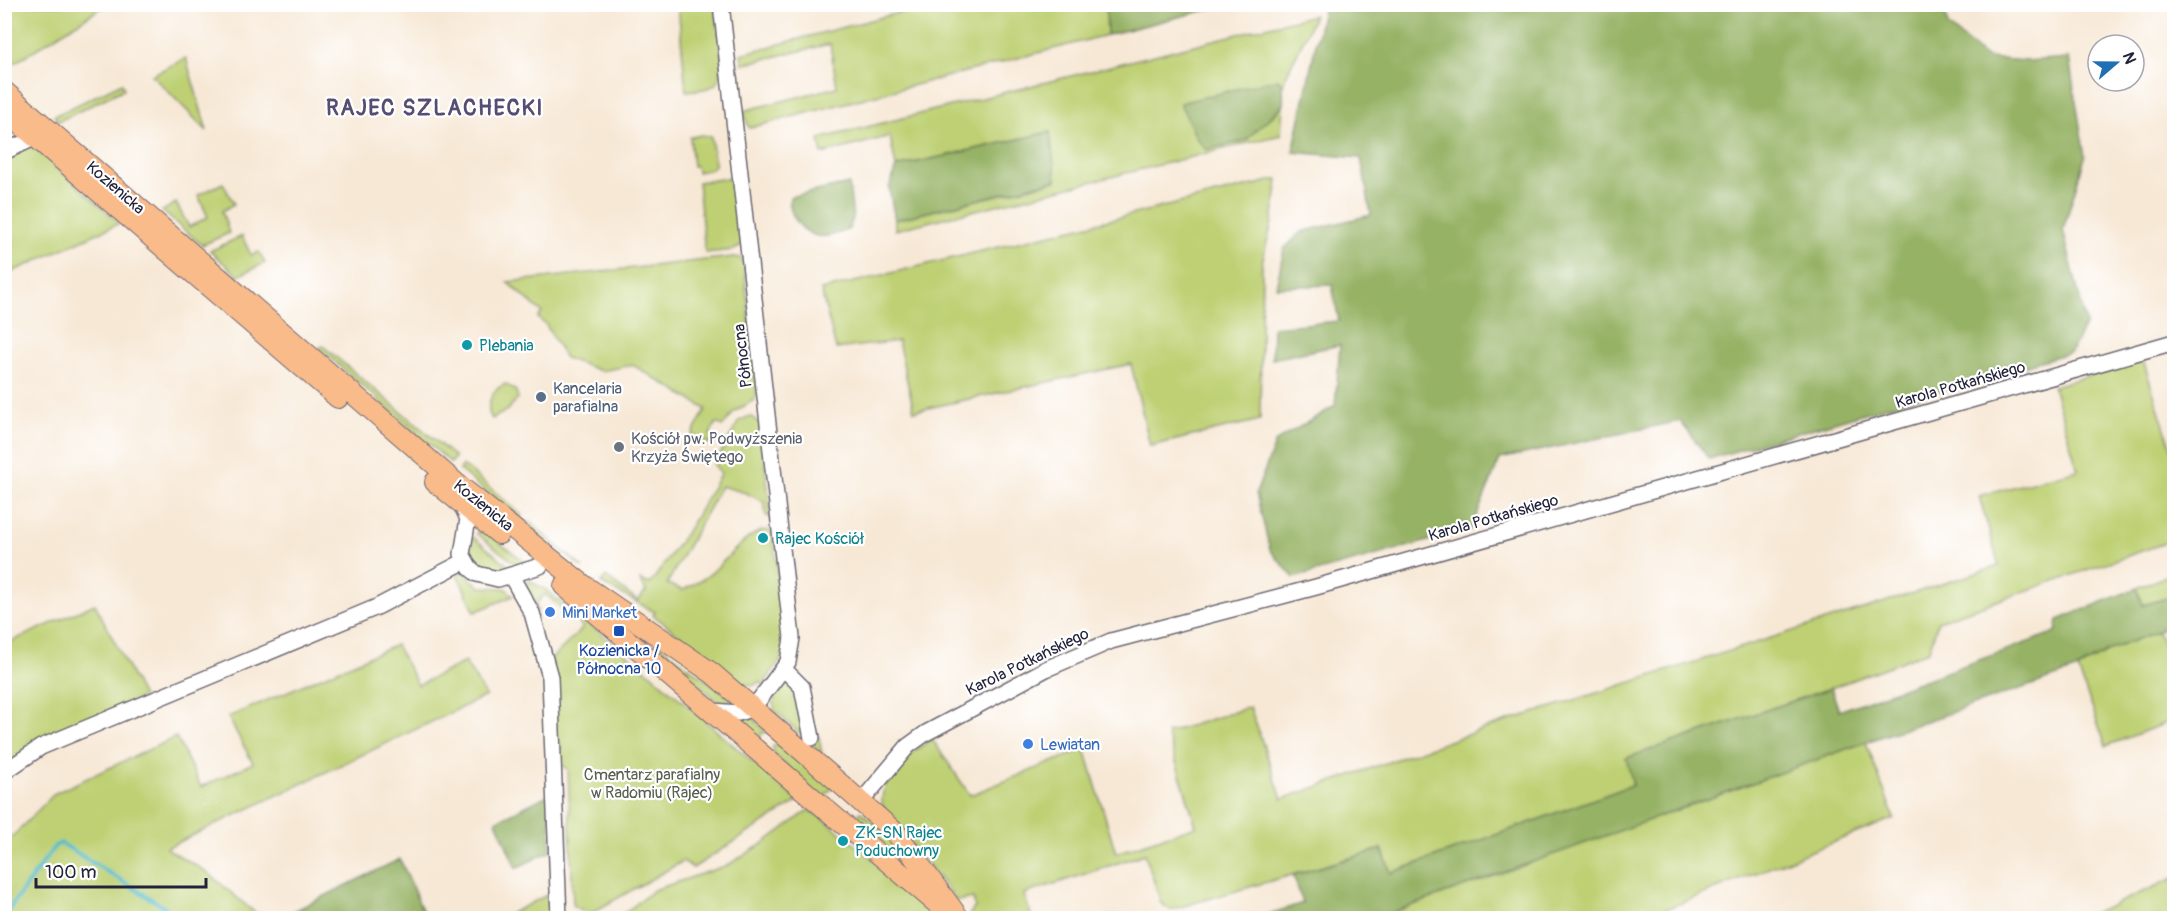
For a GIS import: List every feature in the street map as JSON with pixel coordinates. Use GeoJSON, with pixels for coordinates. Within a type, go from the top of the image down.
{"type":"FeatureCollection","features":[{"type":"Feature","properties":{"kind":"main road","name":"Kozienicka"},"geometry":{"type":"LineString","coordinates":[[4,91],[456,483],[585,586],[752,700],[784,735],[844,787]]}},
{"type":"Feature","properties":{"kind":"main road","name":"Kozienicka"},"geometry":{"type":"LineString","coordinates":[[4,110],[461,504],[475,525],[540,567],[766,758],[847,810],[897,834],[957,918]]}},
{"type":"Feature","properties":{"kind":"main road"},"geometry":{"type":"LineString","coordinates":[[766,758],[766,742],[772,736],[784,735]]}},
{"type":"Feature","properties":{"kind":"main road"},"geometry":{"type":"LineString","coordinates":[[844,787],[850,801],[847,810]]}},
{"type":"Feature","properties":{"kind":"main road","name":"Kozienicka"},"geometry":{"type":"LineString","coordinates":[[847,810],[957,918]]}},
{"type":"Feature","properties":{"kind":"street","name":"Północna"},"geometry":{"type":"LineString","coordinates":[[721,4],[792,626],[790,650],[784,669],[752,700]]}},
{"type":"Feature","properties":{"kind":"street"},"geometry":{"type":"LineString","coordinates":[[4,152],[36,137]]}},
{"type":"Feature","properties":{"kind":"street","name":"Karola Potkańskiego"},"geometry":{"type":"LineString","coordinates":[[847,810],[880,779],[908,746],[926,733],[1047,669],[1111,640],[1316,587],[2175,342]]}},
{"type":"Feature","properties":{"kind":"street"},"geometry":{"type":"LineString","coordinates":[[506,523],[475,525],[462,547],[465,561],[470,568],[484,578],[498,579],[540,567]]}},
{"type":"Feature","properties":{"kind":"street"},"geometry":{"type":"LineString","coordinates":[[4,772],[41,747],[377,607],[465,561]]}},
{"type":"Feature","properties":{"kind":"street"},"geometry":{"type":"LineString","coordinates":[[511,576],[532,613],[550,677],[560,918]]}},
{"type":"Feature","properties":{"kind":"street"},"geometry":{"type":"LineString","coordinates":[[784,669],[802,687],[812,738]]}},
{"type":"Feature","properties":{"kind":"street"},"geometry":{"type":"LineString","coordinates":[[713,711],[739,713],[752,700]]}},
{"type":"Feature","properties":{"kind":"street"},"geometry":{"type":"LineString","coordinates":[[844,787],[862,788],[880,779]]}},
{"type":"Feature","properties":{"kind":"green space"},"geometry":{"type":"Polygon","coordinates":[[[1106,4],[1226,5],[1107,35],[1106,4]]]}},
{"type":"Feature","properties":{"kind":"green space"},"geometry":{"type":"Polygon","coordinates":[[[5,5],[90,5],[101,8],[5,69],[5,5]]]}},
{"type":"Feature","properties":{"kind":"green space"},"geometry":{"type":"Polygon","coordinates":[[[678,5],[715,5],[722,69],[717,83],[710,87],[686,91],[678,5]]]}},
{"type":"Feature","properties":{"kind":"green space"},"geometry":{"type":"Polygon","coordinates":[[[928,5],[1106,5],[1107,35],[749,128],[743,111],[837,87],[830,44],[743,64],[741,54],[928,5]]]}},
{"type":"Feature","properties":{"kind":"green space"},"geometry":{"type":"Polygon","coordinates":[[[1324,5],[1944,5],[1948,26],[1987,58],[2026,61],[2069,58],[2085,157],[2063,230],[2086,324],[2071,352],[1709,459],[1680,421],[1500,459],[1471,529],[1294,578],[1270,550],[1256,493],[1276,441],[1335,406],[1340,345],[1272,359],[1273,327],[1339,321],[1332,285],[1276,287],[1284,249],[1301,232],[1371,215],[1361,158],[1293,152],[1324,5]]]}},
{"type":"Feature","properties":{"kind":"green space"},"geometry":{"type":"Polygon","coordinates":[[[1314,15],[1283,84],[1277,79],[1247,140],[1283,105],[1281,135],[895,230],[895,220],[1056,181],[1049,132],[896,167],[890,136],[822,154],[819,139],[1314,15]]]}},
{"type":"Feature","properties":{"kind":"green space"},"geometry":{"type":"Polygon","coordinates":[[[186,58],[207,131],[152,75],[186,58]]]}},
{"type":"Feature","properties":{"kind":"green space"},"geometry":{"type":"Polygon","coordinates":[[[1277,79],[1283,84],[1283,103],[1278,110],[1247,140],[1206,150],[1197,139],[1180,103],[1277,79]]]}},
{"type":"Feature","properties":{"kind":"green space"},"geometry":{"type":"Polygon","coordinates":[[[122,83],[124,89],[59,121],[54,116],[122,83]]]}},
{"type":"Feature","properties":{"kind":"green space"},"geometry":{"type":"Polygon","coordinates":[[[1050,132],[1056,180],[895,220],[889,188],[896,167],[1050,132]]]}},
{"type":"Feature","properties":{"kind":"green space"},"geometry":{"type":"Polygon","coordinates":[[[701,135],[711,137],[715,165],[709,170],[697,172],[696,166],[693,166],[690,137],[701,135]]]}},
{"type":"Feature","properties":{"kind":"green space"},"geometry":{"type":"Polygon","coordinates":[[[30,144],[120,223],[5,275],[5,156],[30,144]]]}},
{"type":"Feature","properties":{"kind":"green space"},"geometry":{"type":"Polygon","coordinates":[[[734,179],[742,245],[734,250],[705,253],[698,182],[734,179]]]}},
{"type":"Feature","properties":{"kind":"green space"},"geometry":{"type":"Polygon","coordinates":[[[1278,179],[1272,222],[1262,263],[1260,420],[1150,446],[1131,364],[914,411],[898,341],[836,349],[821,290],[1278,179]]]}},
{"type":"Feature","properties":{"kind":"green space"},"geometry":{"type":"Polygon","coordinates":[[[223,183],[234,204],[222,211],[229,233],[202,245],[162,211],[176,203],[189,227],[208,217],[198,195],[223,183]]]}},
{"type":"Feature","properties":{"kind":"green space"},"geometry":{"type":"Polygon","coordinates":[[[849,184],[853,218],[849,229],[829,236],[817,236],[811,234],[796,221],[791,209],[790,197],[849,184]]]}},
{"type":"Feature","properties":{"kind":"green space"},"geometry":{"type":"Polygon","coordinates":[[[242,236],[251,255],[259,252],[265,263],[238,276],[210,251],[242,236]]]}},
{"type":"Feature","properties":{"kind":"green space"},"geometry":{"type":"Polygon","coordinates":[[[733,257],[741,258],[744,265],[757,393],[754,400],[734,412],[723,426],[716,423],[710,434],[717,440],[710,444],[692,435],[706,409],[633,365],[601,371],[565,358],[546,325],[538,318],[542,312],[507,282],[733,257]]]}},
{"type":"Feature","properties":{"kind":"green space"},"geometry":{"type":"Polygon","coordinates":[[[323,346],[455,457],[451,463],[319,348],[323,346]]]}},
{"type":"Feature","properties":{"kind":"green space"},"geometry":{"type":"Polygon","coordinates":[[[2143,360],[2174,457],[2174,540],[1938,621],[1929,651],[1831,688],[1627,758],[1633,785],[1391,873],[1382,849],[1170,910],[1161,903],[1145,854],[1024,894],[1032,918],[973,918],[969,915],[975,907],[973,898],[957,901],[883,807],[882,797],[885,788],[897,768],[932,739],[970,795],[1085,749],[1116,853],[1196,826],[1167,733],[1250,707],[1282,799],[1498,724],[1999,566],[1979,496],[2078,470],[2053,386],[2143,360]]]}},
{"type":"Feature","properties":{"kind":"green space"},"geometry":{"type":"Polygon","coordinates":[[[506,384],[516,391],[518,398],[508,410],[492,419],[489,409],[491,398],[497,389],[506,384]]]}},
{"type":"Feature","properties":{"kind":"green space"},"geometry":{"type":"Polygon","coordinates":[[[750,416],[761,424],[771,517],[766,516],[764,502],[746,493],[721,486],[667,584],[683,590],[687,588],[708,576],[747,539],[756,533],[771,531],[786,634],[782,658],[763,685],[760,682],[752,686],[743,684],[653,615],[655,612],[601,583],[606,577],[638,601],[646,591],[640,580],[650,584],[690,527],[721,473],[714,465],[739,421],[750,416]]]}},
{"type":"Feature","properties":{"kind":"green space"},"geometry":{"type":"Polygon","coordinates":[[[463,465],[522,515],[518,519],[460,470],[463,465]]]}},
{"type":"Feature","properties":{"kind":"green space"},"geometry":{"type":"Polygon","coordinates":[[[530,522],[583,568],[527,525],[530,522]]]}},
{"type":"Feature","properties":{"kind":"green space"},"geometry":{"type":"Polygon","coordinates":[[[482,529],[529,565],[521,568],[476,533],[482,529]]]}},
{"type":"Feature","properties":{"kind":"green space"},"geometry":{"type":"Polygon","coordinates":[[[473,537],[513,569],[495,576],[478,570],[468,552],[473,537]]]}},
{"type":"Feature","properties":{"kind":"green space"},"geometry":{"type":"Polygon","coordinates":[[[461,570],[480,587],[505,588],[513,596],[475,612],[456,572],[461,570]]]}},
{"type":"Feature","properties":{"kind":"green space"},"geometry":{"type":"Polygon","coordinates":[[[2174,573],[2174,596],[2143,605],[2137,588],[2174,573]]]}},
{"type":"Feature","properties":{"kind":"green space"},"geometry":{"type":"Polygon","coordinates":[[[528,580],[548,591],[565,606],[562,609],[545,594],[536,604],[538,613],[525,587],[528,580]]]}},
{"type":"Feature","properties":{"kind":"green space"},"geometry":{"type":"Polygon","coordinates":[[[2137,588],[2143,605],[2174,596],[2174,625],[2110,650],[2078,669],[1866,742],[1377,918],[1258,918],[1303,903],[1293,875],[1382,849],[1391,873],[1633,785],[1626,758],[1831,688],[1839,711],[2056,632],[2058,620],[2137,588]]]}},
{"type":"Feature","properties":{"kind":"green space"},"geometry":{"type":"Polygon","coordinates":[[[95,604],[143,697],[5,764],[4,638],[10,642],[95,604]]]}},
{"type":"Feature","properties":{"kind":"green space","name":"Cmentarz parafialny w Radomiu (Rajec)"},"geometry":{"type":"Polygon","coordinates":[[[581,618],[637,662],[798,801],[693,868],[683,861],[590,914],[573,906],[568,769],[555,761],[561,746],[555,740],[550,660],[583,628],[578,622],[581,618]]]}},
{"type":"Feature","properties":{"kind":"green space"},"geometry":{"type":"Polygon","coordinates":[[[2158,631],[2174,680],[2174,720],[2106,746],[2078,669],[2110,650],[2158,631]]]}},
{"type":"Feature","properties":{"kind":"green space"},"geometry":{"type":"Polygon","coordinates":[[[656,643],[744,708],[720,703],[654,646],[656,643]]]}},
{"type":"Feature","properties":{"kind":"green space"},"geometry":{"type":"Polygon","coordinates":[[[396,645],[418,685],[465,662],[486,696],[166,848],[207,872],[261,918],[5,918],[5,844],[55,793],[176,737],[201,787],[253,763],[228,717],[396,645]]]}},
{"type":"Feature","properties":{"kind":"green space"},"geometry":{"type":"Polygon","coordinates":[[[788,680],[819,738],[822,754],[774,710],[774,696],[788,680]]]}},
{"type":"Feature","properties":{"kind":"green space"},"geometry":{"type":"Polygon","coordinates":[[[752,717],[766,732],[761,734],[759,742],[732,718],[752,717]]]}},
{"type":"Feature","properties":{"kind":"green space"},"geometry":{"type":"Polygon","coordinates":[[[1866,742],[1894,818],[1644,918],[1377,918],[1866,742]]]}},
{"type":"Feature","properties":{"kind":"green space"},"geometry":{"type":"Polygon","coordinates":[[[780,743],[834,786],[822,799],[773,753],[773,746],[780,743]]]}},
{"type":"Feature","properties":{"kind":"green space"},"geometry":{"type":"Polygon","coordinates":[[[550,794],[551,851],[516,868],[496,821],[550,794]]]}},
{"type":"Feature","properties":{"kind":"green space"},"geometry":{"type":"Polygon","coordinates":[[[809,810],[825,820],[940,914],[939,918],[618,918],[654,890],[728,865],[761,845],[809,810]]]}},
{"type":"Feature","properties":{"kind":"green space"},"geometry":{"type":"Polygon","coordinates":[[[861,812],[896,841],[917,873],[884,852],[883,845],[863,827],[855,827],[849,822],[861,812]]]}},
{"type":"Feature","properties":{"kind":"green space"},"geometry":{"type":"Polygon","coordinates":[[[400,859],[423,912],[411,918],[280,918],[400,859]]]}},
{"type":"Feature","properties":{"kind":"green space"},"geometry":{"type":"Polygon","coordinates":[[[2174,878],[2174,918],[2084,918],[2174,878]]]}},
{"type":"Feature","properties":{"kind":"green space"},"geometry":{"type":"Polygon","coordinates":[[[553,892],[554,918],[502,918],[553,892]]]}},
{"type":"Feature","properties":{"kind":"waterway"},"geometry":{"type":"LineString","coordinates":[[4,916],[55,846],[61,843],[182,918]]}},
{"type":"Feature","properties":{"kind":"place","name":"Plebania"},"geometry":{"type":"Point","coordinates":[467,345]}},
{"type":"Feature","properties":{"kind":"place","name":"Kancelaria parafialna"},"geometry":{"type":"Point","coordinates":[541,397]}},
{"type":"Feature","properties":{"kind":"place","name":"Kościół pw. Podwyższenia Krzyża Świętego"},"geometry":{"type":"Point","coordinates":[619,447]}},
{"type":"Feature","properties":{"kind":"place","name":"Rajec Kościół"},"geometry":{"type":"Point","coordinates":[763,538]}},
{"type":"Feature","properties":{"kind":"place","name":"Mini Market"},"geometry":{"type":"Point","coordinates":[550,612]}},
{"type":"Feature","properties":{"kind":"place","name":"Kozienicka / Północna 10"},"geometry":{"type":"Point","coordinates":[619,631]}},
{"type":"Feature","properties":{"kind":"place","name":"Lewiatan"},"geometry":{"type":"Point","coordinates":[1028,744]}},
{"type":"Feature","properties":{"kind":"place","name":"ZK-SN Rajec Poduchowny"},"geometry":{"type":"Point","coordinates":[843,841]}},
{"type":"Feature","properties":{"kind":"district","name":"RAJEC SZLACHECKI"},"geometry":{"type":"Point","coordinates":[435,107]}}]}
